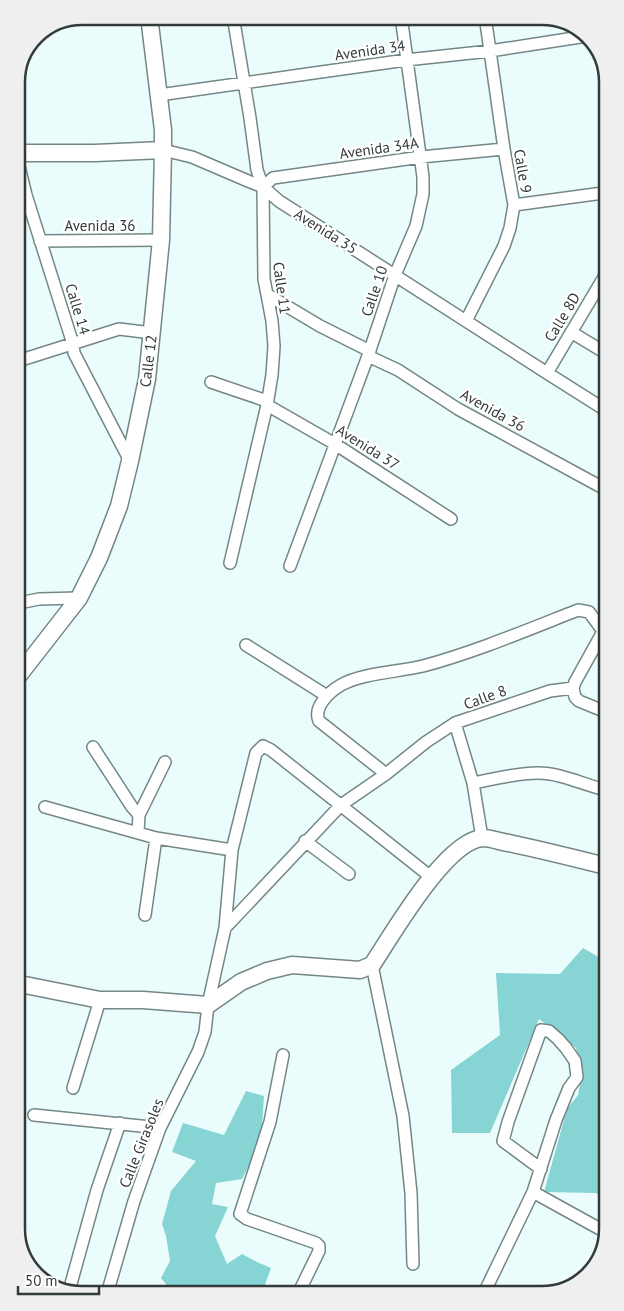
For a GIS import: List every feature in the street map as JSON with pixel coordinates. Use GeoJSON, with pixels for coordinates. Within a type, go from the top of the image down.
{"type":"FeatureCollection","features":[{"type":"Feature","properties":{"kind":"street","name":"Calle 12"},"geometry":{"type":"LineString","coordinates":[[25,667],[79,598],[98,558],[119,506],[147,379],[160,240],[164,150],[150,25]]}},
{"type":"Feature","properties":{"kind":"street","name":"Calle 11"},"geometry":{"type":"LineString","coordinates":[[230,563],[267,403],[272,375],[274,346],[268,295],[264,279],[263,187],[257,170],[235,25]]}},
{"type":"Feature","properties":{"kind":"street","name":"Calle 10"},"geometry":{"type":"LineString","coordinates":[[290,566],[369,353],[395,275],[416,226],[423,194],[421,157],[402,25]]}},
{"type":"Feature","properties":{"kind":"street","name":"Calle 9"},"geometry":{"type":"LineString","coordinates":[[466,321],[504,246],[510,228],[514,205],[504,149],[487,25]]}},
{"type":"Feature","properties":{"kind":"street","name":"Avenida 34"},"geometry":{"type":"LineString","coordinates":[[158,95],[406,60],[490,51],[576,38]]}},
{"type":"Feature","properties":{"kind":"street","name":"Avenida 34A"},"geometry":{"type":"LineString","coordinates":[[263,187],[273,178],[421,157],[504,149]]}},
{"type":"Feature","properties":{"kind":"street","name":"Avenida 35"},"geometry":{"type":"LineString","coordinates":[[25,153],[95,153],[164,150],[192,157],[263,187],[279,201],[599,406]]}},
{"type":"Feature","properties":{"kind":"street","name":"Calle 14"},"geometry":{"type":"LineString","coordinates":[[25,191],[74,344],[74,352],[130,461]]}},
{"type":"Feature","properties":{"kind":"street"},"geometry":{"type":"LineString","coordinates":[[514,205],[599,194]]}},
{"type":"Feature","properties":{"kind":"street","name":"Avenida 36"},"geometry":{"type":"LineString","coordinates":[[40,241],[160,240]]}},
{"type":"Feature","properties":{"kind":"street","name":"Calle 8D"},"geometry":{"type":"LineString","coordinates":[[547,373],[599,285]]}},
{"type":"Feature","properties":{"kind":"street","name":"Avenida 36"},"geometry":{"type":"LineString","coordinates":[[268,295],[398,370],[458,409],[599,486]]}},
{"type":"Feature","properties":{"kind":"street"},"geometry":{"type":"LineString","coordinates":[[25,360],[119,328],[152,333]]}},
{"type":"Feature","properties":{"kind":"street"},"geometry":{"type":"LineString","coordinates":[[571,332],[599,349]]}},
{"type":"Feature","properties":{"kind":"street","name":"Avenida 37"},"geometry":{"type":"LineString","coordinates":[[211,382],[267,403],[335,444],[451,519]]}},
{"type":"Feature","properties":{"kind":"street"},"geometry":{"type":"LineString","coordinates":[[25,602],[39,599],[79,598]]}},
{"type":"Feature","properties":{"kind":"street"},"geometry":{"type":"LineString","coordinates":[[386,774],[320,721],[317,711],[327,696],[338,686],[350,681],[423,666],[578,610],[589,612],[599,624]]}},
{"type":"Feature","properties":{"kind":"street"},"geometry":{"type":"LineString","coordinates":[[599,639],[573,688],[575,697],[579,701],[599,709]]}},
{"type":"Feature","properties":{"kind":"street"},"geometry":{"type":"LineString","coordinates":[[246,645],[327,696]]}},
{"type":"Feature","properties":{"kind":"street","name":"Calle 8"},"geometry":{"type":"LineString","coordinates":[[482,838],[473,783],[455,724],[541,694],[573,688]]}},
{"type":"Feature","properties":{"kind":"street"},"geometry":{"type":"LineString","coordinates":[[225,928],[340,806],[386,774],[426,742],[455,724]]}},
{"type":"Feature","properties":{"kind":"street","name":"Calle Girasoles"},"geometry":{"type":"LineString","coordinates":[[109,1286],[134,1201],[160,1128],[205,1032],[208,1005],[225,928],[232,850],[256,753],[263,746],[271,750],[340,806]]}},
{"type":"Feature","properties":{"kind":"street"},"geometry":{"type":"LineString","coordinates":[[93,747],[132,807],[139,814]]}},
{"type":"Feature","properties":{"kind":"street"},"geometry":{"type":"LineString","coordinates":[[138,832],[139,814],[165,762]]}},
{"type":"Feature","properties":{"kind":"street"},"geometry":{"type":"LineString","coordinates":[[473,783],[540,773],[568,778],[599,788]]}},
{"type":"Feature","properties":{"kind":"street"},"geometry":{"type":"LineString","coordinates":[[340,806],[431,877]]}},
{"type":"Feature","properties":{"kind":"street"},"geometry":{"type":"LineString","coordinates":[[45,807],[156,838],[232,850]]}},
{"type":"Feature","properties":{"kind":"street"},"geometry":{"type":"LineString","coordinates":[[145,915],[156,838]]}},
{"type":"Feature","properties":{"kind":"street"},"geometry":{"type":"LineString","coordinates":[[25,985],[100,1000],[143,1000],[208,1005],[241,982],[267,971],[292,965],[360,970],[372,965],[431,877],[446,860],[465,845],[482,838],[535,848],[599,864]]}},
{"type":"Feature","properties":{"kind":"street"},"geometry":{"type":"LineString","coordinates":[[305,841],[349,874]]}},
{"type":"Feature","properties":{"kind":"street"},"geometry":{"type":"LineString","coordinates":[[372,965],[403,1116],[411,1193],[413,1264]]}},
{"type":"Feature","properties":{"kind":"street"},"geometry":{"type":"LineString","coordinates":[[73,1088],[100,1000]]}},
{"type":"Feature","properties":{"kind":"street"},"geometry":{"type":"LineString","coordinates":[[487,1286],[533,1192],[568,1088],[578,1077],[576,1061],[558,1038],[549,1031],[541,1030],[508,1122],[504,1141],[541,1168]]}},
{"type":"Feature","properties":{"kind":"street"},"geometry":{"type":"LineString","coordinates":[[283,1055],[270,1122],[240,1214],[247,1219],[316,1243],[319,1246],[319,1251],[301,1286]]}},
{"type":"Feature","properties":{"kind":"street"},"geometry":{"type":"LineString","coordinates":[[34,1115],[160,1128]]}},
{"type":"Feature","properties":{"kind":"street"},"geometry":{"type":"LineString","coordinates":[[71,1285],[99,1182],[120,1123]]}},
{"type":"Feature","properties":{"kind":"street"},"geometry":{"type":"LineString","coordinates":[[533,1192],[599,1228]]}},
{"type":"Feature","properties":{"kind":"shaded area"},"geometry":{"type":"Polygon","coordinates":[[[583,948],[599,957],[599,1195],[596,1193],[544,1192],[567,1109],[578,1095],[582,1072],[576,1048],[539,1019],[490,1133],[452,1133],[451,1070],[500,1035],[496,973],[560,974],[583,948]]]}},
{"type":"Feature","properties":{"kind":"shaded area"},"geometry":{"type":"Polygon","coordinates":[[[246,1091],[264,1096],[261,1143],[242,1179],[216,1183],[212,1204],[228,1207],[215,1236],[227,1264],[242,1254],[271,1268],[265,1286],[168,1286],[161,1278],[170,1261],[162,1224],[171,1191],[196,1161],[172,1152],[183,1123],[224,1135],[246,1091]]]}}]}
